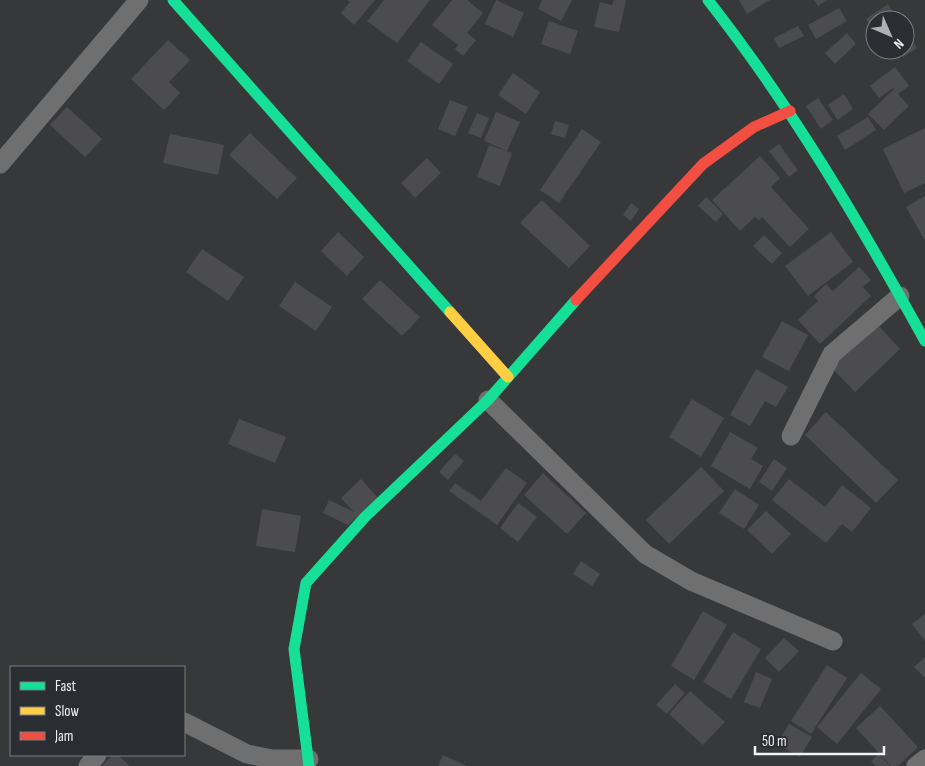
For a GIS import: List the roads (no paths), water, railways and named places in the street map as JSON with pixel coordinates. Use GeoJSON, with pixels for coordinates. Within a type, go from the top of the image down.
{"type":"FeatureCollection","features":[{"type":"Feature","properties":{"kind":"street"},"geometry":{"type":"LineString","coordinates":[[0,164],[140,0]]}},
{"type":"Feature","properties":{"kind":"street"},"geometry":{"type":"LineString","coordinates":[[173,0],[508,377]]}},
{"type":"Feature","properties":{"kind":"street"},"geometry":{"type":"LineString","coordinates":[[708,0],[730,27],[790,112],[845,199],[924,339]]}},
{"type":"Feature","properties":{"kind":"street"},"geometry":{"type":"LineString","coordinates":[[185,723],[247,754],[272,759],[309,762],[294,649],[306,583],[365,517],[488,400],[640,230],[703,164],[754,127],[790,112]]}},
{"type":"Feature","properties":{"kind":"street"},"geometry":{"type":"LineString","coordinates":[[792,436],[832,354],[900,296]]}},
{"type":"Feature","properties":{"kind":"street"},"geometry":{"type":"LineString","coordinates":[[488,400],[645,554],[691,581],[833,641]]}},
{"type":"Feature","properties":{"kind":"street"},"geometry":{"type":"LineString","coordinates":[[88,766],[96,756]]}},
{"type":"Feature","properties":{"kind":"street"},"geometry":{"type":"LineString","coordinates":[[916,766],[925,759]]}}]}
